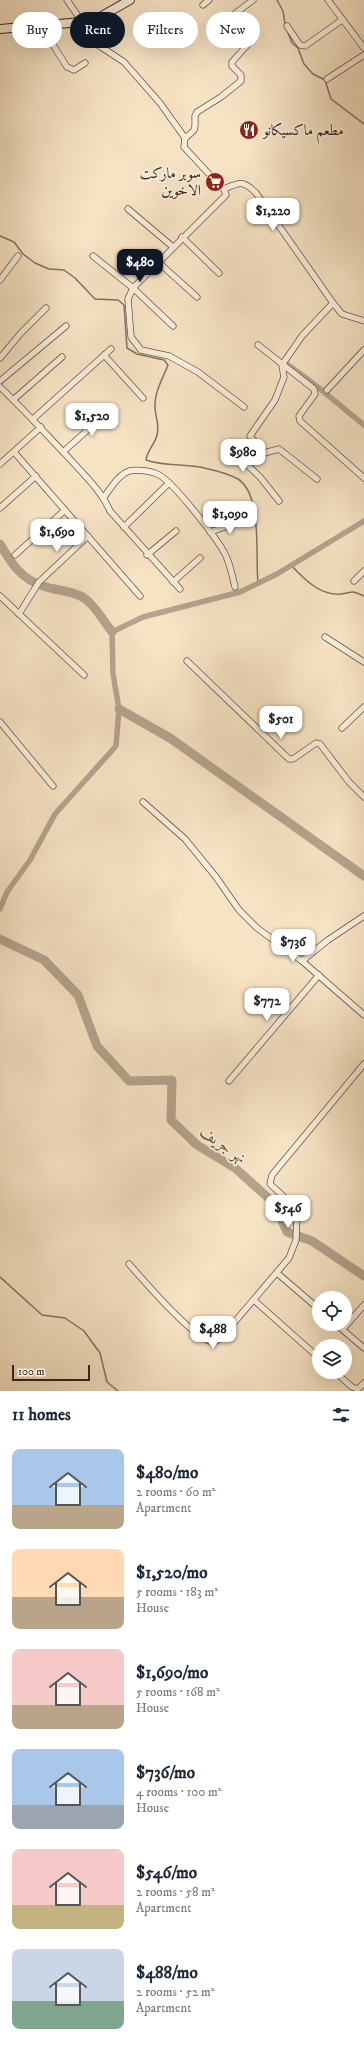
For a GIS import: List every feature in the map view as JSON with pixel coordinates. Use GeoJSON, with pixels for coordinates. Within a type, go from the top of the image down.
{"type":"FeatureCollection","features":[{"type":"Feature","properties":{"kind":"main road"},"geometry":{"type":"LineString","coordinates":[[110,12],[130,0]]}},
{"type":"Feature","properties":{"kind":"main road"},"geometry":{"type":"LineString","coordinates":[[0,28],[12,27]]}},
{"type":"Feature","properties":{"kind":"street"},"geometry":{"type":"LineString","coordinates":[[67,0],[75,12]]}},
{"type":"Feature","properties":{"kind":"street"},"geometry":{"type":"LineString","coordinates":[[203,4],[209,0]]}},
{"type":"Feature","properties":{"kind":"street"},"geometry":{"type":"LineString","coordinates":[[237,12],[253,0]]}},
{"type":"Feature","properties":{"kind":"street"},"geometry":{"type":"LineString","coordinates":[[328,0],[364,48]]}},
{"type":"Feature","properties":{"kind":"street"},"geometry":{"type":"LineString","coordinates":[[287,26],[300,45],[305,46],[342,20]]}},
{"type":"Feature","properties":{"kind":"street"},"geometry":{"type":"LineString","coordinates":[[54,48],[67,67],[74,70],[85,63]]}},
{"type":"Feature","properties":{"kind":"street"},"geometry":{"type":"LineString","coordinates":[[103,48],[124,62],[160,103],[185,138],[184,147],[224,189],[226,195],[182,237],[133,288],[128,299],[131,337],[141,350],[168,356],[198,372],[244,407]]}},
{"type":"Feature","properties":{"kind":"street"},"geometry":{"type":"LineString","coordinates":[[185,138],[195,130],[196,126],[194,116],[197,112],[222,97],[240,81],[241,75],[232,66],[232,62],[245,48]]}},
{"type":"Feature","properties":{"kind":"street"},"geometry":{"type":"LineString","coordinates":[[327,79],[364,54]]}},
{"type":"Feature","properties":{"kind":"street"},"geometry":{"type":"LineString","coordinates":[[224,189],[237,183],[247,184],[256,193],[333,304],[342,314],[364,322]]}},
{"type":"Feature","properties":{"kind":"street"},"geometry":{"type":"LineString","coordinates":[[128,209],[173,247]]}},
{"type":"Feature","properties":{"kind":"street"},"geometry":{"type":"LineString","coordinates":[[182,237],[219,273]]}},
{"type":"Feature","properties":{"kind":"street"},"geometry":{"type":"LineString","coordinates":[[0,280],[18,256]]}},
{"type":"Feature","properties":{"kind":"street"},"geometry":{"type":"LineString","coordinates":[[93,256],[133,288],[173,326]]}},
{"type":"Feature","properties":{"kind":"street"},"geometry":{"type":"LineString","coordinates":[[158,262],[197,297]]}},
{"type":"Feature","properties":{"kind":"street"},"geometry":{"type":"LineString","coordinates":[[317,479],[279,449],[275,448],[266,453],[252,439],[251,434],[275,400],[284,377],[282,365],[302,336],[333,304]]}},
{"type":"Feature","properties":{"kind":"street"},"geometry":{"type":"LineString","coordinates":[[0,358],[21,333],[46,308]]}},
{"type":"Feature","properties":{"kind":"street"},"geometry":{"type":"LineString","coordinates":[[0,381],[66,326]]}},
{"type":"Feature","properties":{"kind":"street"},"geometry":{"type":"LineString","coordinates":[[258,346],[312,387],[315,392],[299,416],[300,421],[364,478]]}},
{"type":"Feature","properties":{"kind":"street"},"geometry":{"type":"LineString","coordinates":[[33,418],[111,349]]}},
{"type":"Feature","properties":{"kind":"street"},"geometry":{"type":"LineString","coordinates":[[327,390],[364,350]]}},
{"type":"Feature","properties":{"kind":"street"},"geometry":{"type":"LineString","coordinates":[[104,355],[143,398]]}},
{"type":"Feature","properties":{"kind":"street"},"geometry":{"type":"LineString","coordinates":[[13,400],[62,357]]}},
{"type":"Feature","properties":{"kind":"street"},"geometry":{"type":"LineString","coordinates":[[0,388],[33,418],[104,497],[110,511],[147,555],[180,589]]}},
{"type":"Feature","properties":{"kind":"street"},"geometry":{"type":"LineString","coordinates":[[63,452],[110,410]]}},
{"type":"Feature","properties":{"kind":"street"},"geometry":{"type":"LineString","coordinates":[[0,464],[41,427]]}},
{"type":"Feature","properties":{"kind":"street"},"geometry":{"type":"LineString","coordinates":[[258,446],[244,458],[243,461],[260,476],[279,501]]}},
{"type":"Feature","properties":{"kind":"street"},"geometry":{"type":"LineString","coordinates":[[14,452],[140,596]]}},
{"type":"Feature","properties":{"kind":"street"},"geometry":{"type":"LineString","coordinates":[[104,497],[117,480],[130,471],[145,471],[159,475],[169,483],[210,532],[224,552],[235,587]]}},
{"type":"Feature","properties":{"kind":"street"},"geometry":{"type":"LineString","coordinates":[[0,508],[36,476]]}},
{"type":"Feature","properties":{"kind":"street"},"geometry":{"type":"LineString","coordinates":[[124,527],[169,483]]}},
{"type":"Feature","properties":{"kind":"street"},"geometry":{"type":"LineString","coordinates":[[15,555],[65,510]]}},
{"type":"Feature","properties":{"kind":"street"},"geometry":{"type":"LineString","coordinates":[[210,532],[243,520]]}},
{"type":"Feature","properties":{"kind":"street"},"geometry":{"type":"LineString","coordinates":[[147,555],[176,531]]}},
{"type":"Feature","properties":{"kind":"street"},"geometry":{"type":"LineString","coordinates":[[19,614],[39,582],[88,536]]}},
{"type":"Feature","properties":{"kind":"street"},"geometry":{"type":"LineString","coordinates":[[173,582],[200,558]]}},
{"type":"Feature","properties":{"kind":"street"},"geometry":{"type":"LineString","coordinates":[[354,581],[364,571]]}},
{"type":"Feature","properties":{"kind":"street"},"geometry":{"type":"LineString","coordinates":[[0,596],[84,675]]}},
{"type":"Feature","properties":{"kind":"street"},"geometry":{"type":"LineString","coordinates":[[325,637],[364,662]]}},
{"type":"Feature","properties":{"kind":"street"},"geometry":{"type":"LineString","coordinates":[[187,661],[289,759],[293,759],[316,743],[320,744],[349,782],[364,797]]}},
{"type":"Feature","properties":{"kind":"street"},"geometry":{"type":"LineString","coordinates":[[342,728],[364,707]]}},
{"type":"Feature","properties":{"kind":"street"},"geometry":{"type":"LineString","coordinates":[[0,722],[53,786]]}},
{"type":"Feature","properties":{"kind":"street"},"geometry":{"type":"LineString","coordinates":[[143,802],[185,839],[216,877],[239,910],[257,928],[302,961],[364,1015]]}},
{"type":"Feature","properties":{"kind":"street"},"geometry":{"type":"LineString","coordinates":[[302,961],[328,940],[364,916]]}},
{"type":"Feature","properties":{"kind":"street"},"geometry":{"type":"LineString","coordinates":[[229,1081],[319,975]]}},
{"type":"Feature","properties":{"kind":"street"},"geometry":{"type":"LineString","coordinates":[[129,1264],[164,1303],[202,1337],[209,1341],[216,1341],[222,1338],[289,1258],[296,1240],[298,1219],[293,1205],[270,1184],[272,1175],[364,1064]]}},
{"type":"Feature","properties":{"kind":"street"},"geometry":{"type":"LineString","coordinates":[[277,1273],[312,1303]]}},
{"type":"Feature","properties":{"kind":"street"},"geometry":{"type":"LineString","coordinates":[[254,1301],[312,1352]]}},
{"type":"Feature","properties":{"kind":"street"},"geometry":{"type":"LineString","coordinates":[[352,1318],[364,1305]]}},
{"type":"Feature","properties":{"kind":"street"},"geometry":{"type":"LineString","coordinates":[[344,1331],[364,1348]]}},
{"type":"Feature","properties":{"kind":"street"},"geometry":{"type":"LineString","coordinates":[[343,1379],[352,1387],[358,1389],[364,1383]]}},
{"type":"Feature","properties":{"kind":"waterway"},"geometry":{"type":"LineString","coordinates":[[277,0],[283,11],[285,24]]}},
{"type":"Feature","properties":{"kind":"waterway"},"geometry":{"type":"LineString","coordinates":[[287,30],[292,43],[298,48],[304,64],[313,74],[325,80],[331,99],[364,124]]}},
{"type":"Feature","properties":{"kind":"waterway"},"geometry":{"type":"LineString","coordinates":[[0,236],[14,242],[23,254],[35,263],[49,269],[64,270],[75,278],[95,299],[118,300],[124,305],[127,348],[137,354],[164,360],[168,365],[159,386],[155,402],[158,427],[157,435],[146,460],[159,463],[200,467],[219,472],[238,479],[246,487],[255,512],[258,583]]}},
{"type":"Feature","properties":{"kind":"waterway"},"geometry":{"type":"LineString","coordinates":[[288,365],[364,425]]}},
{"type":"Feature","properties":{"kind":"waterway"},"geometry":{"type":"LineString","coordinates":[[0,909],[7,892],[30,860],[55,814],[116,746],[119,709],[113,674],[112,632],[143,617],[240,592],[277,574],[364,521]]}},
{"type":"Feature","properties":{"kind":"waterway"},"geometry":{"type":"LineString","coordinates":[[0,544],[8,558],[23,575],[35,583],[48,588],[74,593],[84,598],[96,609],[112,632]]}},
{"type":"Feature","properties":{"kind":"waterway"},"geometry":{"type":"LineString","coordinates":[[291,565],[313,586],[326,592],[333,594],[352,592],[364,596]]}},
{"type":"Feature","properties":{"kind":"waterway"},"geometry":{"type":"LineString","coordinates":[[119,709],[170,738],[364,876]]}},
{"type":"Feature","properties":{"kind":"waterway","name":"نهر جريف"},"geometry":{"type":"LineString","coordinates":[[0,939],[44,960],[78,995],[97,1046],[129,1081],[172,1080],[171,1120],[197,1145],[235,1168],[274,1203],[287,1232],[312,1241],[364,1276]]}},
{"type":"Feature","properties":{"kind":"waterway"},"geometry":{"type":"LineString","coordinates":[[0,1277],[42,1315],[65,1318],[84,1331],[100,1353],[107,1382],[118,1391]]}},
{"type":"Feature","properties":{"kind":"place","name":"مطعم ماكسيكانو"},"geometry":{"type":"Point","coordinates":[249,130]}},
{"type":"Feature","properties":{"kind":"place","name":"سوبر ماركت الاخوين"},"geometry":{"type":"Point","coordinates":[215,182]}}]}
